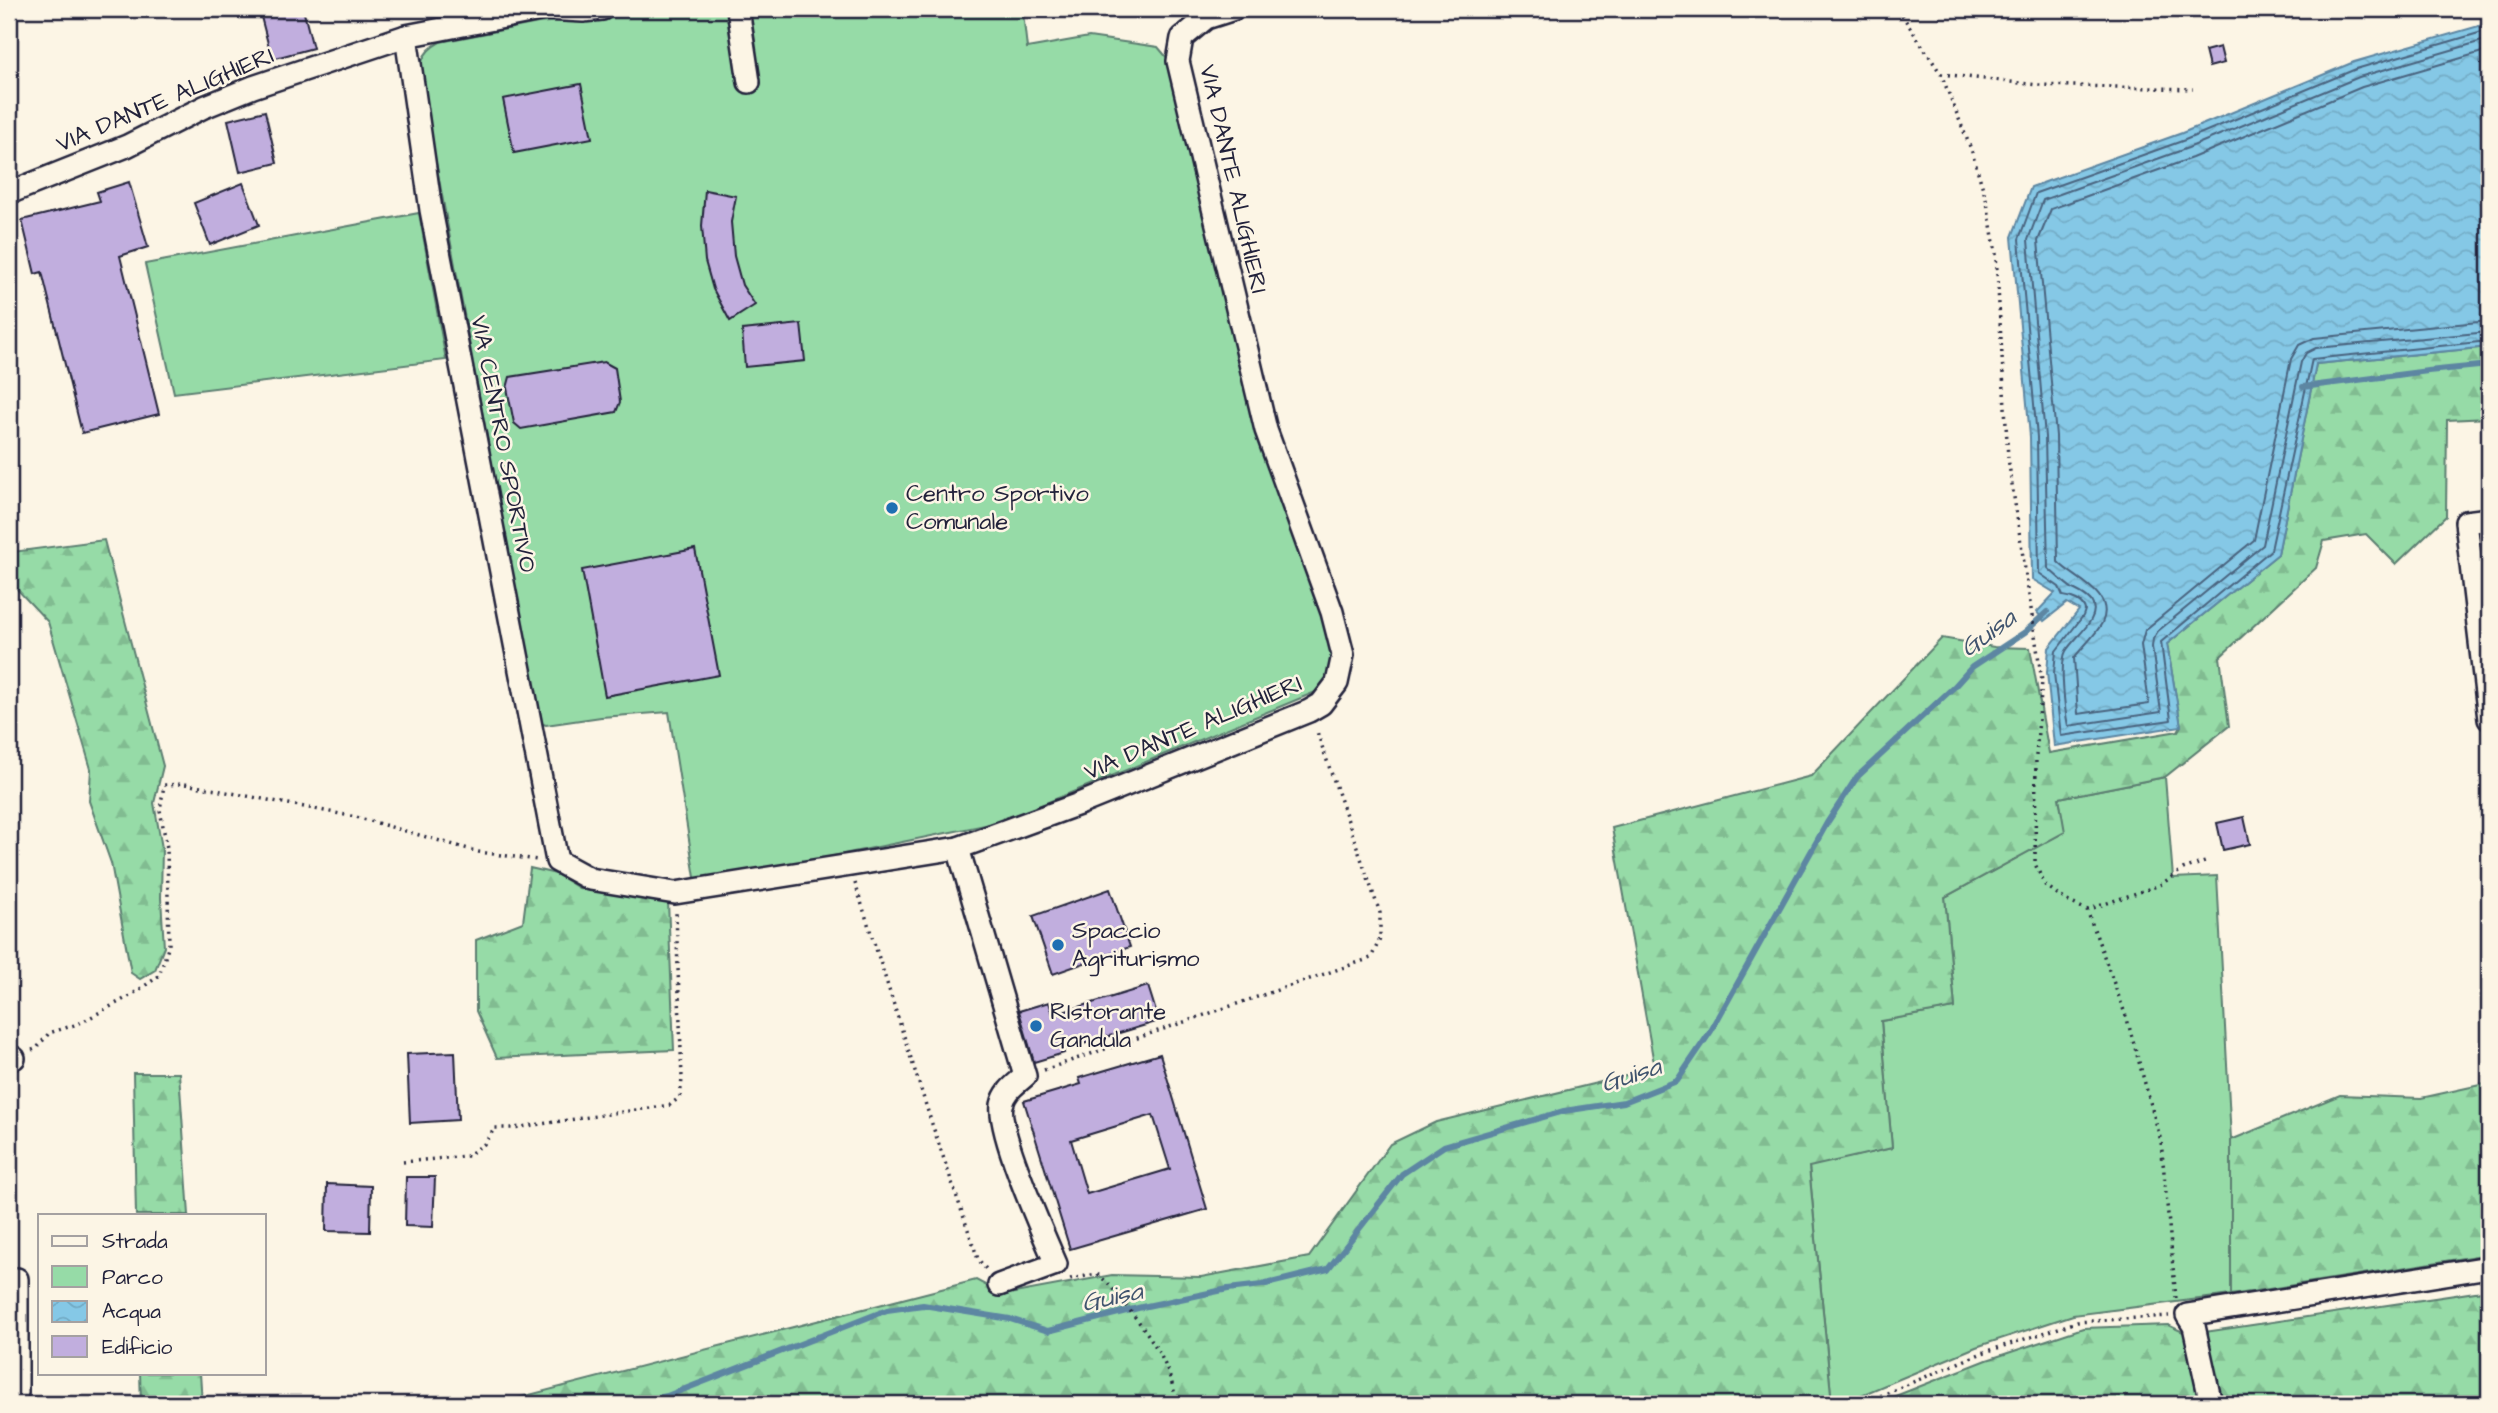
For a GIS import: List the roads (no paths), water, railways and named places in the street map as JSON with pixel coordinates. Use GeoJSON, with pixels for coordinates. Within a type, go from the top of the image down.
{"type":"FeatureCollection","features":[{"type":"Feature","properties":{"kind":"street","name":"VIA DANTE ALIGHIERI"},"geometry":{"type":"LineString","coordinates":[[9,193],[127,146],[240,92],[406,36],[545,9],[602,9]]}},
{"type":"Feature","properties":{"kind":"street"},"geometry":{"type":"LineString","coordinates":[[738,9],[749,82]]}},
{"type":"Feature","properties":{"kind":"street","name":"VIA DANTE ALIGHIERI"},"geometry":{"type":"LineString","coordinates":[[557,861],[590,879],[675,893],[958,848],[1079,804],[1321,704],[1337,683],[1343,655],[1332,612],[1266,430],[1178,61],[1182,37],[1206,18],[1234,9]]}},
{"type":"Feature","properties":{"kind":"street","name":"VIA CENTRO SPORTIVO"},"geometry":{"type":"LineString","coordinates":[[406,36],[431,210],[557,861]]}},
{"type":"Feature","properties":{"kind":"street"},"geometry":{"type":"LineString","coordinates":[[2489,519],[2466,522],[2489,719]]}},
{"type":"Feature","properties":{"kind":"street"},"geometry":{"type":"LineString","coordinates":[[958,848],[1025,1076],[1006,1093],[1001,1109],[1007,1136],[1056,1264],[999,1285]]}},
{"type":"Feature","properties":{"kind":"street"},"geometry":{"type":"LineString","coordinates":[[2211,1404],[2194,1326],[2187,1315],[2489,1267]]}},
{"type":"Feature","properties":{"kind":"street"},"geometry":{"type":"LineString","coordinates":[[9,1393],[17,1393],[17,1279]]}},
{"type":"Feature","properties":{"kind":"water"},"geometry":{"type":"Polygon","coordinates":[[[2489,23],[2489,347],[2316,364],[2278,554],[2167,644],[2181,726],[2054,746],[2047,672],[2049,648],[2079,610],[2067,603],[2044,621],[2037,612],[2055,593],[2032,579],[2030,437],[2012,237],[2031,187],[2182,133],[2354,62],[2489,23]]]}},
{"type":"Feature","properties":{"kind":"waterway","name":"Guisa"},"geometry":{"type":"LineString","coordinates":[[2303,387],[2489,365]]}},
{"type":"Feature","properties":{"kind":"waterway","name":"Guisa"},"geometry":{"type":"LineString","coordinates":[[631,1404],[667,1396],[887,1310],[923,1305],[1010,1319],[1048,1331],[1142,1307],[1228,1289],[1262,1285],[1328,1269],[1402,1174],[1444,1146],[1564,1111],[1624,1102],[1677,1081],[1711,1031],[1827,823],[1857,777],[1972,667],[2025,632],[2047,612]]}},
{"type":"Feature","properties":{"kind":"place","name":"Centro Sportivo Comunale"},"geometry":{"type":"Point","coordinates":[892,508]}},
{"type":"Feature","properties":{"kind":"place","name":"Spaccio Agriturismo"},"geometry":{"type":"Point","coordinates":[1058,945]}},
{"type":"Feature","properties":{"kind":"place","name":"RIstorante Gandula"},"geometry":{"type":"Point","coordinates":[1036,1026]}}]}
